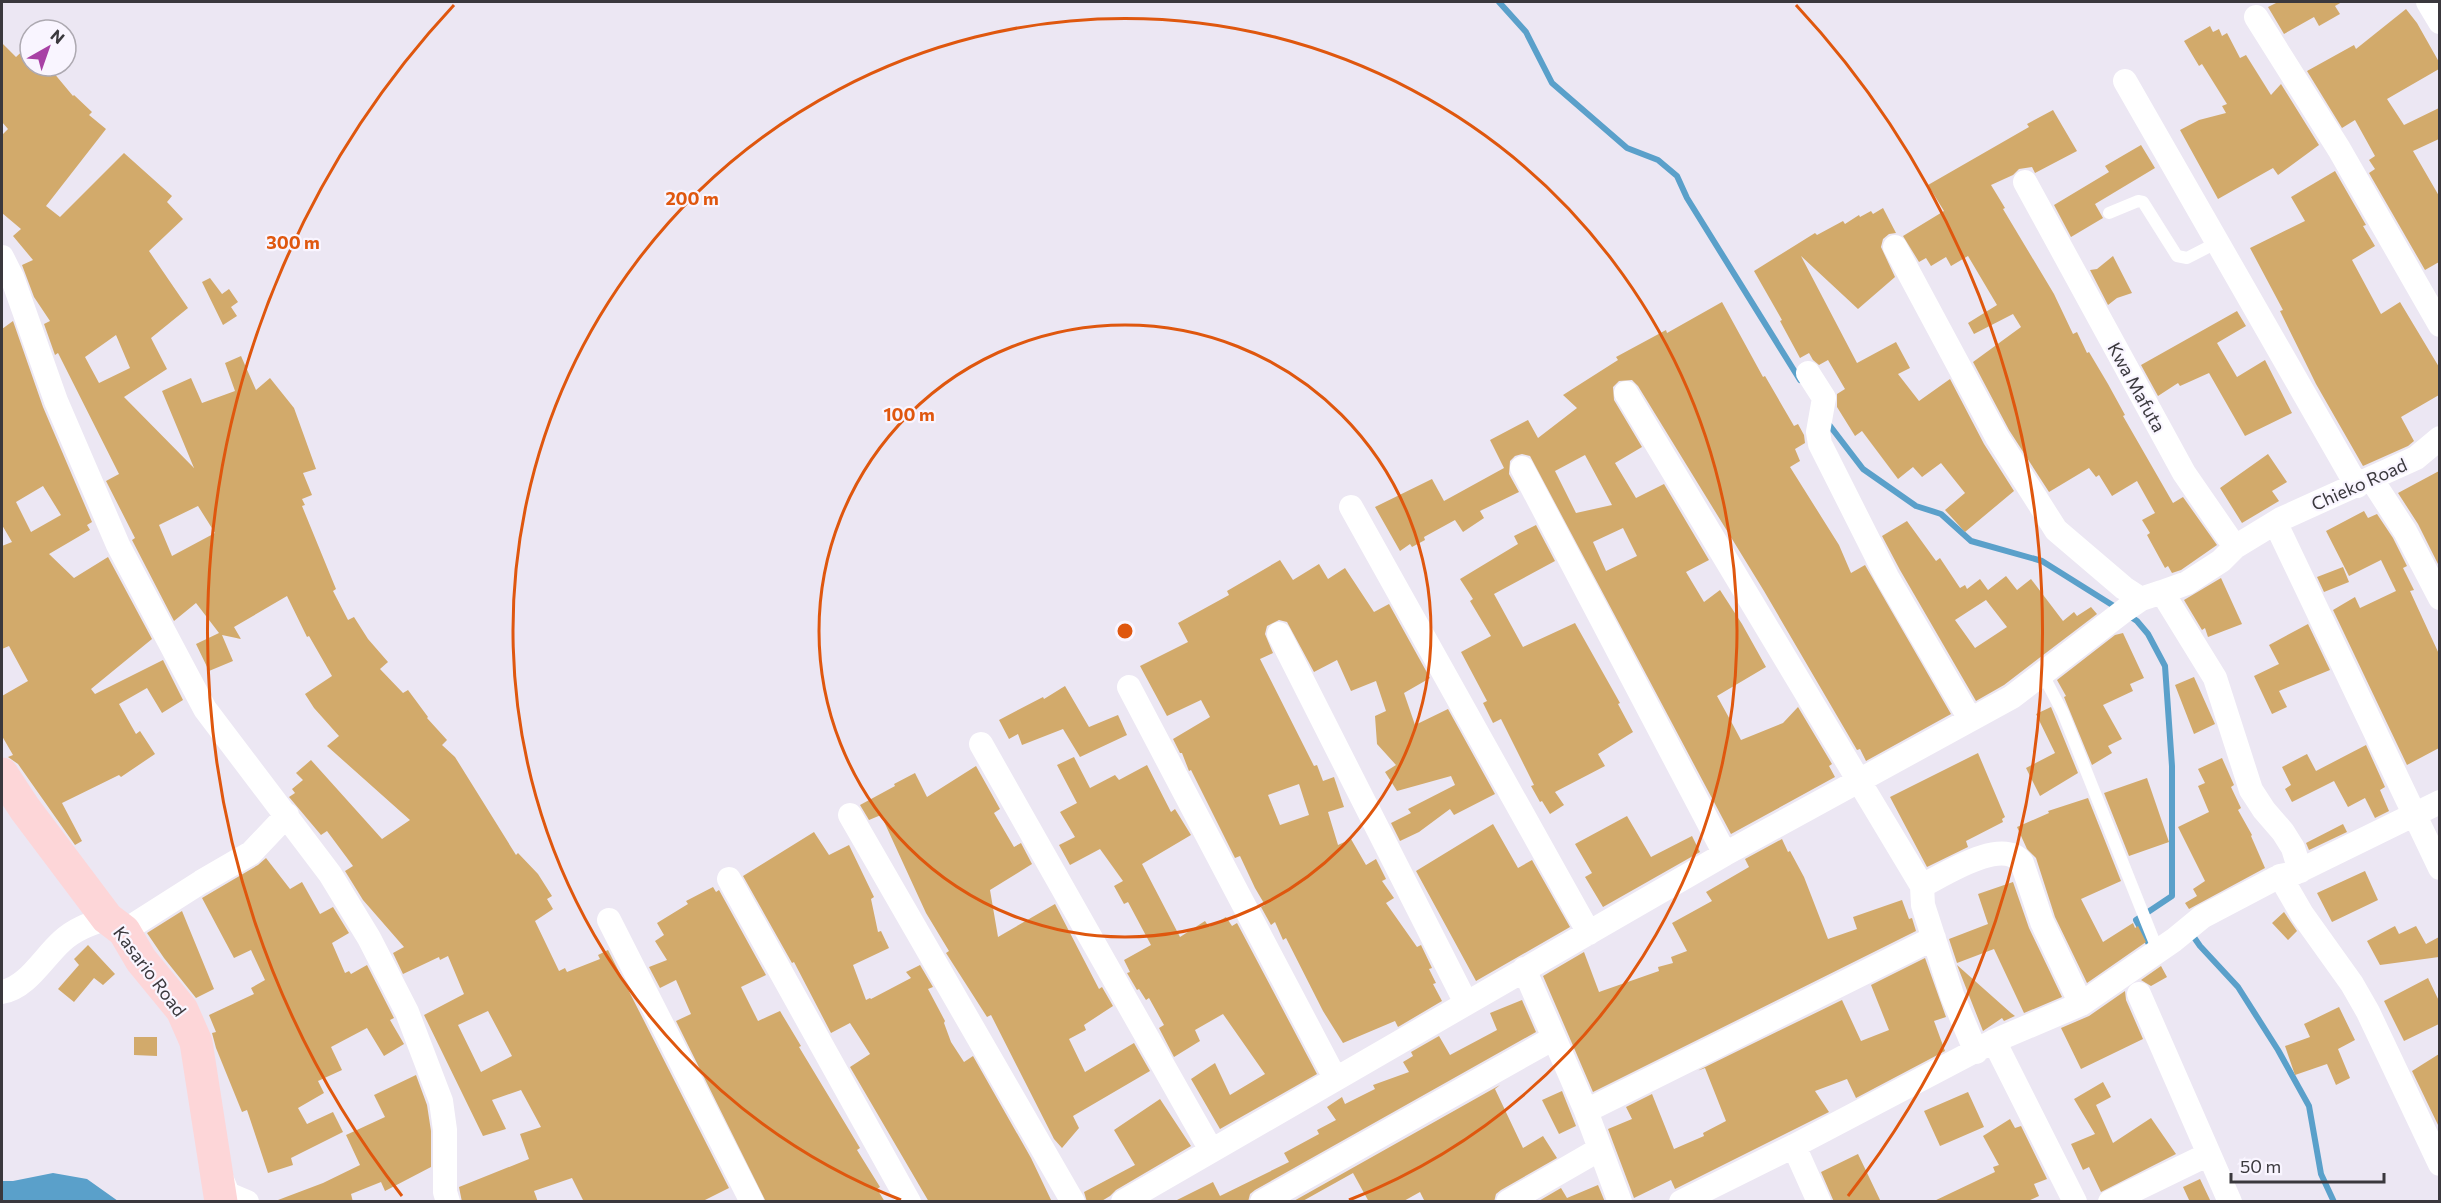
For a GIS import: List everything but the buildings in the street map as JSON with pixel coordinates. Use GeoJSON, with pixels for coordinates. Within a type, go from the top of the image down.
{"type":"FeatureCollection","features":[{"type":"Feature","properties":{"kind":"street"},"geometry":{"type":"LineString","coordinates":[[2428,2],[2439,22]]}},
{"type":"Feature","properties":{"kind":"street"},"geometry":{"type":"LineString","coordinates":[[2256,17],[2338,149],[2439,326]]}},
{"type":"Feature","properties":{"kind":"street"},"geometry":{"type":"LineString","coordinates":[[2125,81],[2218,242],[2365,483],[2405,531],[2439,598]]}},
{"type":"Feature","properties":{"kind":"street","name":"Kwa Mafuta"},"geometry":{"type":"LineString","coordinates":[[2025,182],[2184,473],[2235,547]]}},
{"type":"Feature","properties":{"kind":"street"},"geometry":{"type":"LineString","coordinates":[[1895,247],[1996,437],[2056,530],[2124,588],[2137,604],[2215,678],[2251,790],[2283,832],[2292,848],[2290,873],[2302,914],[2352,984],[2368,1012],[2439,1164]]}},
{"type":"Feature","properties":{"kind":"street"},"geometry":{"type":"LineString","coordinates":[[2,257],[12,277],[56,401],[118,545],[205,709],[330,874],[358,920],[407,1012],[441,1101],[446,1130],[448,1202]]}},
{"type":"Feature","properties":{"kind":"street"},"geometry":{"type":"LineString","coordinates":[[1808,373],[1824,398],[1819,425],[1820,444],[1887,577],[1970,719]]}},
{"type":"Feature","properties":{"kind":"street"},"geometry":{"type":"LineString","coordinates":[[1626,393],[1922,886],[1923,905],[1952,995],[1985,1047],[2075,1202]]}},
{"type":"Feature","properties":{"kind":"street","name":"Chieko Road"},"geometry":{"type":"LineString","coordinates":[[2276,524],[2321,500],[2365,483],[2416,458],[2439,438]]}},
{"type":"Feature","properties":{"kind":"street"},"geometry":{"type":"LineString","coordinates":[[1522,468],[1725,854]]}},
{"type":"Feature","properties":{"kind":"street"},"geometry":{"type":"LineString","coordinates":[[1351,507],[1589,933]]}},
{"type":"Feature","properties":{"kind":"street"},"geometry":{"type":"LineString","coordinates":[[1123,1202],[1725,854],[2012,697],[2137,604],[2187,583],[2221,561],[2235,547],[2276,524],[2439,868]]}},
{"type":"Feature","properties":{"kind":"street"},"geometry":{"type":"LineString","coordinates":[[1279,634],[1466,1003]]}},
{"type":"Feature","properties":{"kind":"street"},"geometry":{"type":"LineString","coordinates":[[1129,687],[1335,1078]]}},
{"type":"Feature","properties":{"kind":"street"},"geometry":{"type":"LineString","coordinates":[[981,744],[1211,1150]]}},
{"type":"Feature","properties":{"kind":"street","name":"Kasario Road"},"geometry":{"type":"LineString","coordinates":[[2,774],[24,809],[182,1010],[196,1042],[221,1202]]}},
{"type":"Feature","properties":{"kind":"street"},"geometry":{"type":"LineString","coordinates":[[1681,1202],[1985,1047],[2081,1004],[2166,946],[2202,917],[2439,802]]}},
{"type":"Feature","properties":{"kind":"street"},"geometry":{"type":"LineString","coordinates":[[2,992],[20,985],[72,933],[81,927],[116,925],[201,882],[250,853],[287,815]]}},
{"type":"Feature","properties":{"kind":"street"},"geometry":{"type":"LineString","coordinates":[[850,815],[1073,1202]]}},
{"type":"Feature","properties":{"kind":"street"},"geometry":{"type":"LineString","coordinates":[[1922,886],[1973,861],[1994,854],[2009,853],[2017,856],[2022,863],[2042,922],[2081,1004]]}},
{"type":"Feature","properties":{"kind":"street"},"geometry":{"type":"LineString","coordinates":[[729,879],[909,1202]]}},
{"type":"Feature","properties":{"kind":"street"},"geometry":{"type":"LineString","coordinates":[[609,920],[752,1202]]}},
{"type":"Feature","properties":{"kind":"street"},"geometry":{"type":"LineString","coordinates":[[1586,1111],[1934,938]]}},
{"type":"Feature","properties":{"kind":"street"},"geometry":{"type":"LineString","coordinates":[[1524,969],[1586,1111],[1620,1202]]}},
{"type":"Feature","properties":{"kind":"street"},"geometry":{"type":"LineString","coordinates":[[2139,994],[2230,1202]]}},
{"type":"Feature","properties":{"kind":"street"},"geometry":{"type":"LineString","coordinates":[[1262,1202],[1554,1038]]}},
{"type":"Feature","properties":{"kind":"street"},"geometry":{"type":"LineString","coordinates":[[1794,1146],[1819,1202]]}},
{"type":"Feature","properties":{"kind":"street"},"geometry":{"type":"LineString","coordinates":[[1508,1202],[1600,1149]]}},
{"type":"Feature","properties":{"kind":"street"},"geometry":{"type":"LineString","coordinates":[[2110,1202],[2209,1154]]}},
{"type":"Feature","properties":{"kind":"street"},"geometry":{"type":"LineString","coordinates":[[215,1164],[228,1194],[247,1202]]}},
{"type":"Feature","properties":{"kind":"lane"},"geometry":{"type":"LineString","coordinates":[[2109,213],[2138,201],[2144,202],[2176,256],[2187,258],[2218,242]]}},
{"type":"Feature","properties":{"kind":"lane"},"geometry":{"type":"LineString","coordinates":[[2042,674],[2063,713],[2166,946]]}},
{"type":"Feature","properties":{"kind":"water"},"geometry":{"type":"Polygon","coordinates":[[[53,1173],[87,1179],[118,1201],[2,1201],[2,1181],[53,1173]]]}},
{"type":"Feature","properties":{"kind":"waterway"},"geometry":{"type":"LineString","coordinates":[[1499,2],[1526,32],[1552,83],[1627,148],[1658,160],[1677,176],[1687,198],[1800,380]]}},
{"type":"Feature","properties":{"kind":"waterway"},"geometry":{"type":"LineString","coordinates":[[1827,422],[1863,469],[1916,506],[1941,514],[1971,541],[2042,561],[2117,608]]}},
{"type":"Feature","properties":{"kind":"waterway"},"geometry":{"type":"LineString","coordinates":[[2128,615],[2137,621],[2148,634],[2165,666],[2172,766],[2172,896],[2136,920],[2149,944],[2155,941]]}},
{"type":"Feature","properties":{"kind":"waterway"},"geometry":{"type":"LineString","coordinates":[[2191,933],[2238,987],[2278,1050],[2309,1106],[2321,1174],[2334,1202]]}}]}
